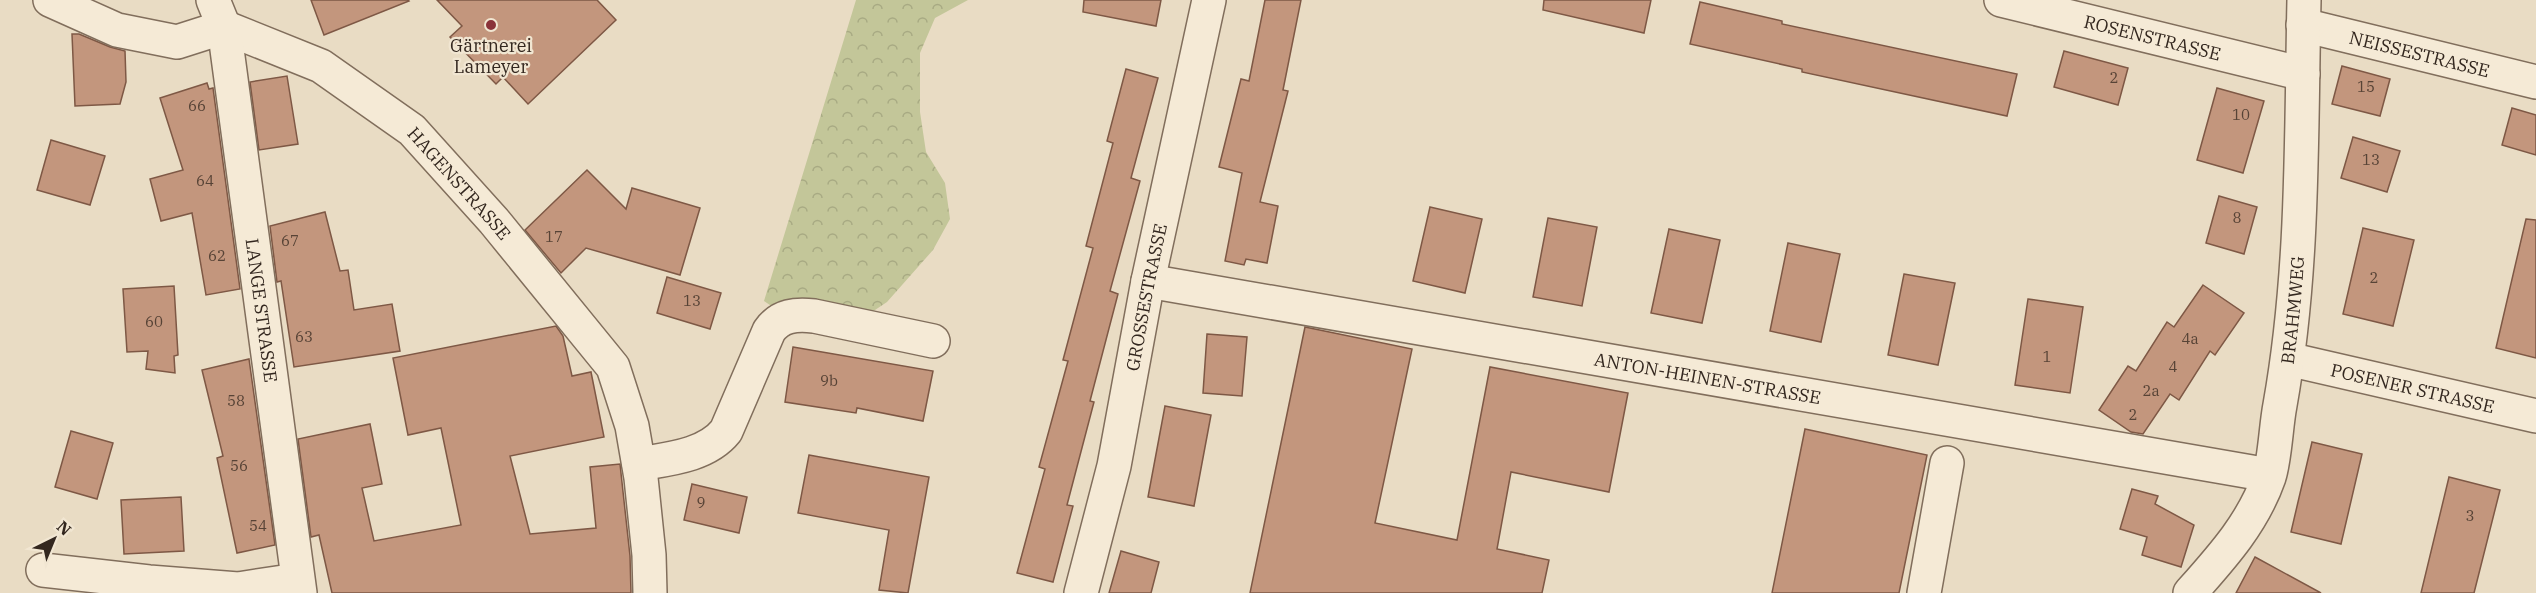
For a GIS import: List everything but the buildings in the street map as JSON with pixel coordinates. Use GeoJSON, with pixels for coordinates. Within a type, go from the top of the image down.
{"type":"FeatureCollection","features":[{"type":"Feature","properties":{"kind":"street"},"geometry":{"type":"LineString","coordinates":[[50,0],[117,30],[177,42],[219,14]]}},
{"type":"Feature","properties":{"kind":"street","name":"GROSSESTRASSE"},"geometry":{"type":"LineString","coordinates":[[1081,593],[1114,466],[1148,281],[1209,0]]}},
{"type":"Feature","properties":{"kind":"street","name":"ROSENSTRASSE"},"geometry":{"type":"LineString","coordinates":[[2001,0],[2303,74]]}},
{"type":"Feature","properties":{"kind":"street","name":"BRAHMWEG"},"geometry":{"type":"LineString","coordinates":[[2190,593],[2231,547],[2253,512],[2269,475],[2288,358],[2302,187],[2303,12]]}},
{"type":"Feature","properties":{"kind":"street","name":"NEISSESTRASSE"},"geometry":{"type":"LineString","coordinates":[[2303,12],[2536,82]]}},
{"type":"Feature","properties":{"kind":"street","name":"HAGENSTRASSE"},"geometry":{"type":"LineString","coordinates":[[219,14],[321,66],[412,130],[494,221],[613,367],[632,426],[639,464],[649,555],[650,593]]}},
{"type":"Feature","properties":{"kind":"street","name":"LANGE STRASSE"},"geometry":{"type":"LineString","coordinates":[[219,14],[299,586]]}},
{"type":"Feature","properties":{"kind":"street","name":"ANTON-HEINEN-STRASSE"},"geometry":{"type":"LineString","coordinates":[[1148,281],[2269,475]]}},
{"type":"Feature","properties":{"kind":"street"},"geometry":{"type":"LineString","coordinates":[[639,464],[683,456],[720,439],[726,431],[769,331],[774,323],[782,319],[799,314],[814,316],[933,341]]}},
{"type":"Feature","properties":{"kind":"street","name":"POSENER STRASSE"},"geometry":{"type":"LineString","coordinates":[[2288,358],[2536,416]]}},
{"type":"Feature","properties":{"kind":"street"},"geometry":{"type":"LineString","coordinates":[[1924,593],[1947,463]]}},
{"type":"Feature","properties":{"kind":"street"},"geometry":{"type":"LineString","coordinates":[[43,570],[238,589],[299,586]]}},
{"type":"Feature","properties":{"kind":"green space"},"geometry":{"type":"Polygon","coordinates":[[[856,0],[968,0],[935,18],[920,53],[920,112],[926,152],[945,183],[950,219],[933,250],[887,302],[860,320],[789,318],[764,301],[856,0]]]}},
{"type":"Feature","properties":{"kind":"place","name":"Gärtnerei Lameyer"},"geometry":{"type":"Point","coordinates":[491,25]}}]}
